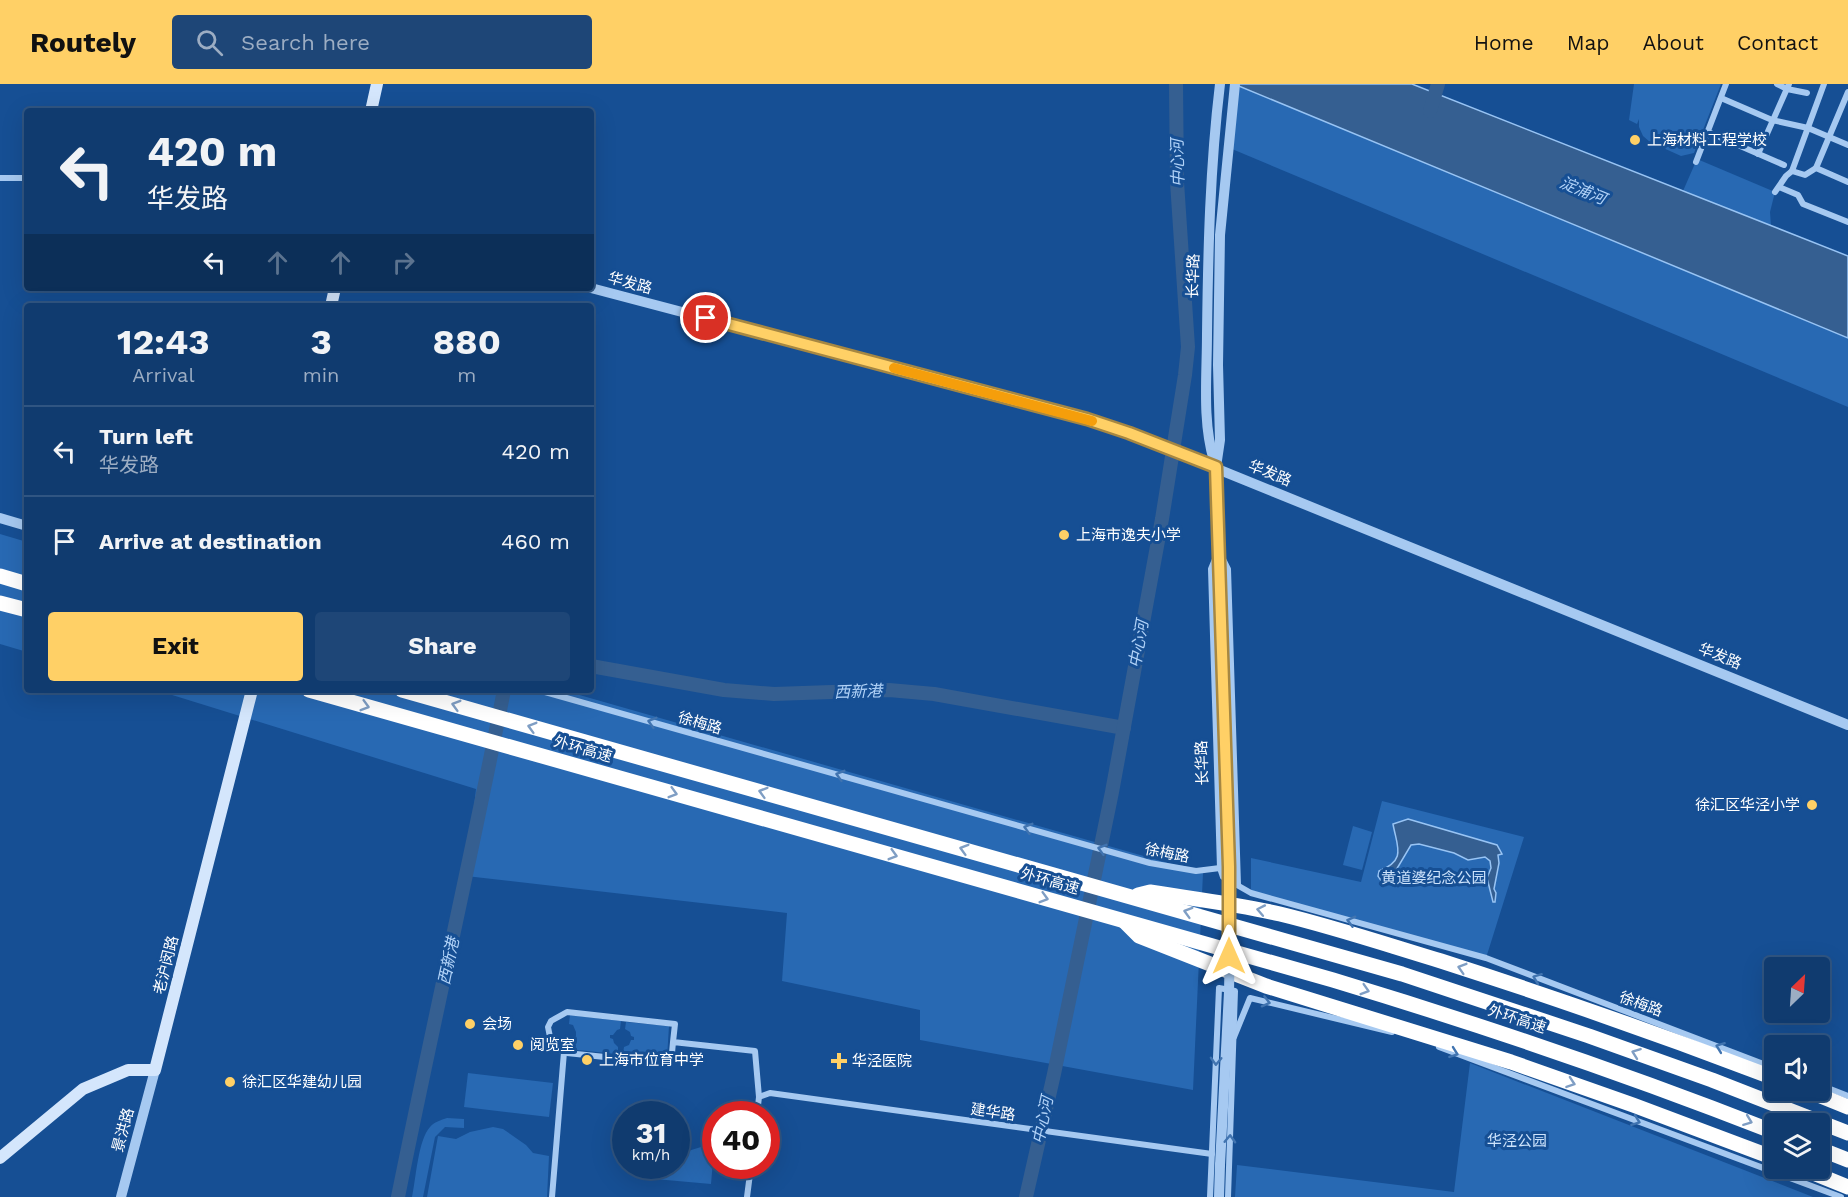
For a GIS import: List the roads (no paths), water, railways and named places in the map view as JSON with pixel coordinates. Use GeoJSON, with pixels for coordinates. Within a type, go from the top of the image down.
{"type":"FeatureCollection","features":[{"type":"Feature","properties":{"kind":"highway"},"geometry":{"type":"LineString","coordinates":[[0,576],[24,583]]}},
{"type":"Feature","properties":{"kind":"highway"},"geometry":{"type":"LineString","coordinates":[[0,603],[24,609]]}},
{"type":"Feature","properties":{"kind":"highway","name":"外环高速"},"geometry":{"type":"LineString","coordinates":[[320,693],[1364,989],[1577,1059],[1764,1127]]}},
{"type":"Feature","properties":{"kind":"highway","name":"外环高速"},"geometry":{"type":"LineString","coordinates":[[413,693],[1402,974],[1585,1034],[1848,1133]]}},
{"type":"Feature","properties":{"kind":"highway"},"geometry":{"type":"LineString","coordinates":[[1132,896],[1150,892],[1246,907],[1300,919],[1410,951],[1535,992],[1764,1074]]}},
{"type":"Feature","properties":{"kind":"highway"},"geometry":{"type":"LineString","coordinates":[[1124,921],[1139,936],[1249,980],[1552,1076],[1764,1154]]}},
{"type":"Feature","properties":{"kind":"highway"},"geometry":{"type":"LineString","coordinates":[[1830,1100],[1848,1107]]}},
{"type":"Feature","properties":{"kind":"highway"},"geometry":{"type":"LineString","coordinates":[[1830,1153],[1848,1160]]}},
{"type":"Feature","properties":{"kind":"highway"},"geometry":{"type":"LineString","coordinates":[[1828,1179],[1848,1187]]}},
{"type":"Feature","properties":{"kind":"main road"},"geometry":{"type":"LineString","coordinates":[[372,108],[377,84]]}},
{"type":"Feature","properties":{"kind":"main road","name":"老沪闵路"},"geometry":{"type":"LineString","coordinates":[[155,1070],[251,693]]}},
{"type":"Feature","properties":{"kind":"main road"},"geometry":{"type":"LineString","coordinates":[[0,1158],[83,1089],[128,1070],[155,1070]]}},
{"type":"Feature","properties":{"kind":"street","name":"长华路"},"geometry":{"type":"LineString","coordinates":[[1219,1197],[1230,938],[1216,467],[1220,440],[1213,159],[1220,84]]}},
{"type":"Feature","properties":{"kind":"street","name":"长华路"},"geometry":{"type":"LineString","coordinates":[[1215,236],[1222,138],[1229,84]]}},
{"type":"Feature","properties":{"kind":"street","name":"长华路"},"geometry":{"type":"LineString","coordinates":[[1215,236],[1234,84]]}},
{"type":"Feature","properties":{"kind":"street"},"geometry":{"type":"LineString","coordinates":[[1696,162],[1726,84]]}},
{"type":"Feature","properties":{"kind":"street"},"geometry":{"type":"LineString","coordinates":[[1777,84],[1807,93]]}},
{"type":"Feature","properties":{"kind":"street"},"geometry":{"type":"LineString","coordinates":[[1824,84],[1792,171],[1777,189],[1798,195],[1803,204],[1848,222]]}},
{"type":"Feature","properties":{"kind":"street"},"geometry":{"type":"LineString","coordinates":[[1758,154],[1788,86]]}},
{"type":"Feature","properties":{"kind":"street"},"geometry":{"type":"LineString","coordinates":[[1792,171],[1805,175],[1816,168],[1848,92]]}},
{"type":"Feature","properties":{"kind":"street"},"geometry":{"type":"LineString","coordinates":[[1721,98],[1772,120],[1808,128],[1848,146]]}},
{"type":"Feature","properties":{"kind":"street"},"geometry":{"type":"LineString","coordinates":[[1840,109],[1848,112]]}},
{"type":"Feature","properties":{"kind":"street"},"geometry":{"type":"LineString","coordinates":[[1707,132],[1784,165]]}},
{"type":"Feature","properties":{"kind":"street"},"geometry":{"type":"LineString","coordinates":[[1816,168],[1848,182]]}},
{"type":"Feature","properties":{"kind":"street"},"geometry":{"type":"LineString","coordinates":[[0,178],[24,178]]}},
{"type":"Feature","properties":{"kind":"street","name":"华发路"},"geometry":{"type":"LineString","coordinates":[[594,289],[1073,415],[1153,442],[1848,725]]}},
{"type":"Feature","properties":{"kind":"street"},"geometry":{"type":"LineString","coordinates":[[0,518],[24,525]]}},
{"type":"Feature","properties":{"kind":"street","name":"长华路"},"geometry":{"type":"LineString","coordinates":[[1219,552],[1211,569],[1220,868]]}},
{"type":"Feature","properties":{"kind":"street","name":"长华路"},"geometry":{"type":"LineString","coordinates":[[1219,552],[1228,569],[1238,885]]}},
{"type":"Feature","properties":{"kind":"street","name":"徐梅路"},"geometry":{"type":"LineString","coordinates":[[549,693],[1150,863],[1196,871],[1220,868],[1223,877],[1251,893],[1486,958],[1764,1064]]}},
{"type":"Feature","properties":{"kind":"street"},"geometry":{"type":"LineString","coordinates":[[1210,1197],[1219,988],[1235,992],[1228,1197]]}},
{"type":"Feature","properties":{"kind":"street"},"geometry":{"type":"LineString","coordinates":[[1234,1037],[1250,998],[1414,1038],[1841,1197]]}},
{"type":"Feature","properties":{"kind":"street"},"geometry":{"type":"LineString","coordinates":[[567,1012],[675,1024],[673,1042],[671,1064],[564,1052],[556,1049],[551,1042],[548,1027],[551,1021],[567,1012]]}},
{"type":"Feature","properties":{"kind":"street"},"geometry":{"type":"LineString","coordinates":[[673,1042],[755,1051],[759,1101]]}},
{"type":"Feature","properties":{"kind":"street"},"geometry":{"type":"LineString","coordinates":[[552,1197],[564,1052]]}},
{"type":"Feature","properties":{"kind":"street","name":"景洪路"},"geometry":{"type":"LineString","coordinates":[[121,1197],[155,1070]]}},
{"type":"Feature","properties":{"kind":"street"},"geometry":{"type":"LineString","coordinates":[[1830,1089],[1848,1096]]}},
{"type":"Feature","properties":{"kind":"street","name":"建华路"},"geometry":{"type":"LineString","coordinates":[[759,1097],[770,1093],[1212,1154]]}},
{"type":"Feature","properties":{"kind":"street"},"geometry":{"type":"LineString","coordinates":[[747,1197],[749,1179]]}},
{"type":"Feature","properties":{"kind":"water","name":"淀浦河"},"geometry":{"type":"Polygon","coordinates":[[[1234,84],[1412,84],[1848,256],[1848,338],[1234,84]]]}},
{"type":"Feature","properties":{"kind":"water"},"geometry":{"type":"Polygon","coordinates":[[[1408,819],[1497,845],[1502,854],[1498,855],[1499,863],[1494,889],[1495,902],[1493,902],[1487,878],[1491,868],[1490,861],[1485,857],[1468,860],[1454,853],[1419,844],[1411,845],[1389,882],[1382,882],[1378,876],[1379,871],[1394,862],[1398,852],[1393,824],[1408,819]]]}},
{"type":"Feature","properties":{"kind":"waterway","name":"中心河"},"geometry":{"type":"LineString","coordinates":[[1026,1197],[1054,1074],[1112,792],[1162,519],[1185,375],[1188,347],[1177,182],[1176,84]]}},
{"type":"Feature","properties":{"kind":"waterway"},"geometry":{"type":"LineString","coordinates":[[1430,111],[1438,84]]}},
{"type":"Feature","properties":{"kind":"waterway","name":"西新港"},"geometry":{"type":"LineString","coordinates":[[594,667],[724,690],[774,694],[889,690],[934,694],[1124,728]]}},
{"type":"Feature","properties":{"kind":"waterway","name":"西新港"},"geometry":{"type":"LineString","coordinates":[[398,1197],[503,693]]}},
{"type":"Feature","properties":{"kind":"place","name":"上海材料工程学校"},"geometry":{"type":"Point","coordinates":[1635,140]}},
{"type":"Feature","properties":{"kind":"place","name":"上海市逸夫小学"},"geometry":{"type":"Point","coordinates":[1064,535]}},
{"type":"Feature","properties":{"kind":"place","name":"徐汇区华泾小学"},"geometry":{"type":"Point","coordinates":[1812,805]}},
{"type":"Feature","properties":{"kind":"place","name":"会场"},"geometry":{"type":"Point","coordinates":[470,1024]}},
{"type":"Feature","properties":{"kind":"place","name":"阅览室"},"geometry":{"type":"Point","coordinates":[518,1045]}},
{"type":"Feature","properties":{"kind":"place","name":"上海市位育中学"},"geometry":{"type":"Point","coordinates":[587,1060]}},
{"type":"Feature","properties":{"kind":"place","name":"华泾医院"},"geometry":{"type":"Point","coordinates":[839,1061]}},
{"type":"Feature","properties":{"kind":"place","name":"徐汇区华建幼儿园"},"geometry":{"type":"Point","coordinates":[230,1082]}},
{"type":"Feature","properties":{"kind":"park label","name":"黄道婆纪念公园"},"geometry":{"type":"Point","coordinates":[1434,878]}},
{"type":"Feature","properties":{"kind":"park label","name":"华泾公园"},"geometry":{"type":"Point","coordinates":[1517,1141]}}]}
